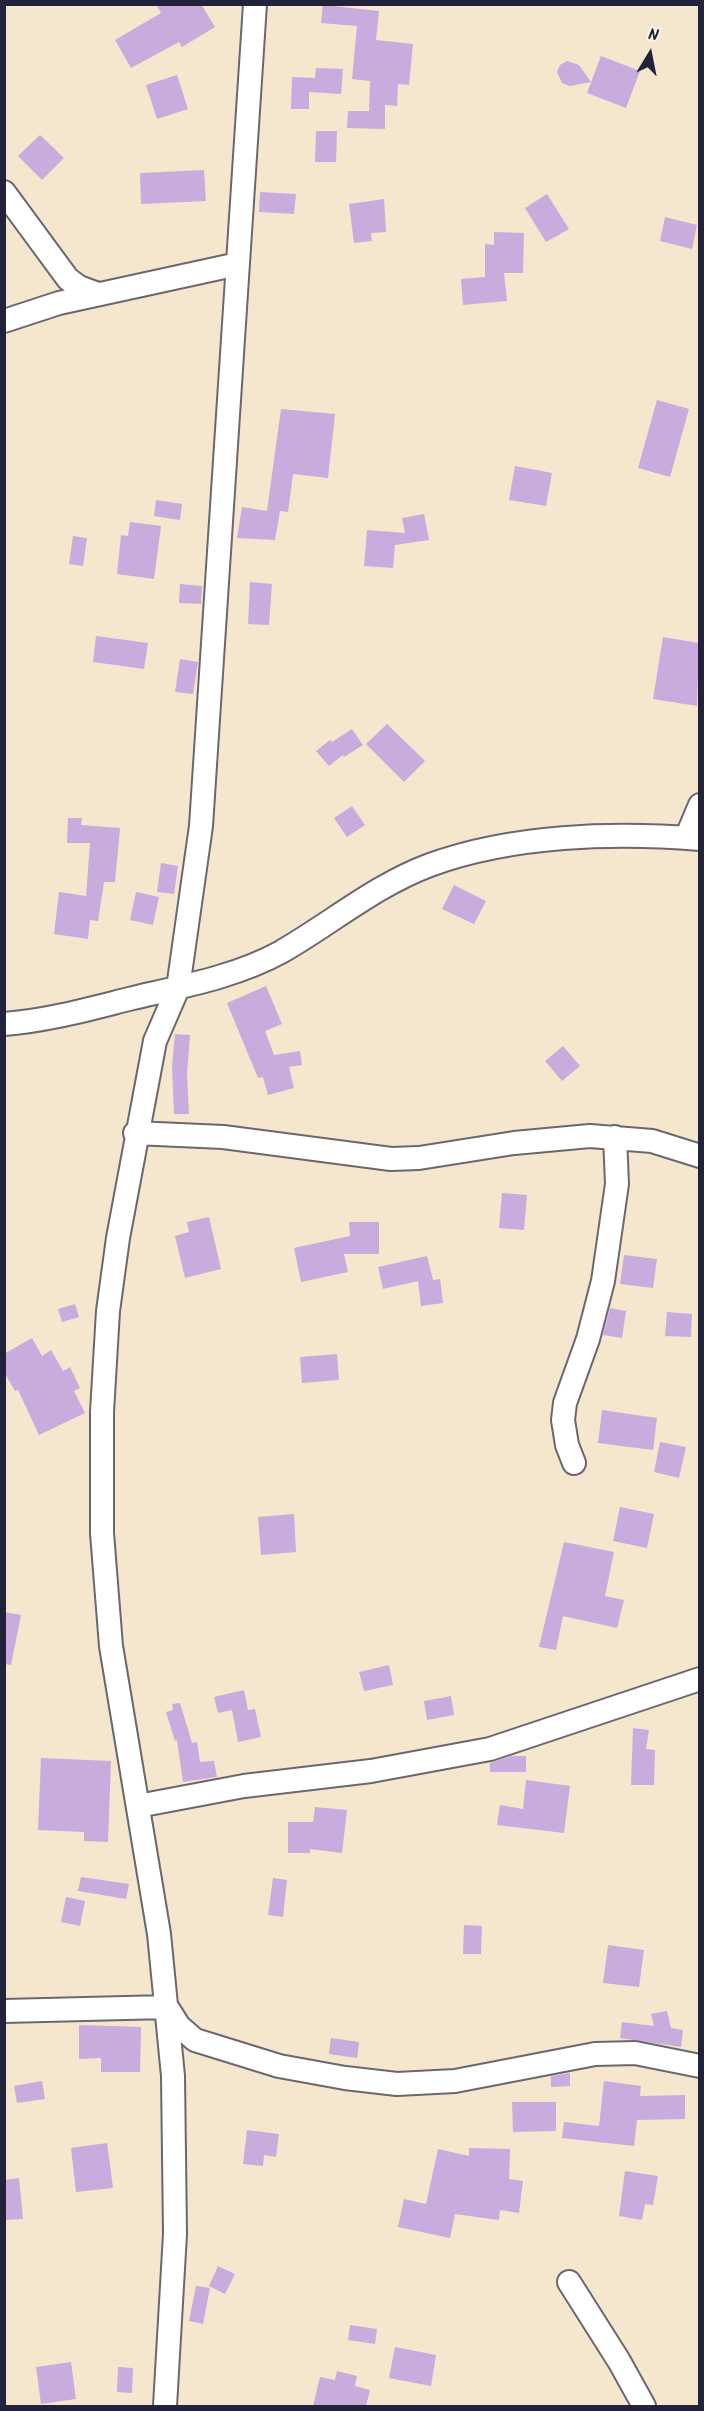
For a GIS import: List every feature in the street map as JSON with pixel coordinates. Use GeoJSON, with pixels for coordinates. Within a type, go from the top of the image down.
{"type":"FeatureCollection","features":[{"type":"Feature","properties":{"kind":"street"},"geometry":{"type":"LineString","coordinates":[[165,2406],[175,2234],[173,2076],[159,1934],[111,1646],[102,1533],[102,1412],[108,1311],[135,1133],[155,1041],[178,988],[201,825],[255,4]]}},
{"type":"Feature","properties":{"kind":"street"},"geometry":{"type":"LineString","coordinates":[[4,192],[59,268],[79,287],[98,294]]}},
{"type":"Feature","properties":{"kind":"street"},"geometry":{"type":"LineString","coordinates":[[4,321],[58,303],[238,264]]}},
{"type":"Feature","properties":{"kind":"street"},"geometry":{"type":"LineString","coordinates":[[58,303],[61,290],[59,268]]}},
{"type":"Feature","properties":{"kind":"street"},"geometry":{"type":"LineString","coordinates":[[4,1024],[87,1010],[178,988],[243,968],[280,952],[378,891],[430,865],[493,849],[557,838],[624,836],[693,839],[699,805]]}},
{"type":"Feature","properties":{"kind":"street"},"geometry":{"type":"LineString","coordinates":[[135,1133],[223,1137],[391,1158],[473,1151],[514,1143],[590,1136],[615,1137],[652,1141],[699,1156]]}},
{"type":"Feature","properties":{"kind":"street"},"geometry":{"type":"LineString","coordinates":[[574,1463],[567,1445],[563,1420],[565,1403],[588,1339],[603,1281],[617,1184],[615,1137]]}},
{"type":"Feature","properties":{"kind":"street"},"geometry":{"type":"LineString","coordinates":[[138,1806],[244,1786],[371,1771],[490,1749],[699,1679]]}},
{"type":"Feature","properties":{"kind":"street"},"geometry":{"type":"LineString","coordinates":[[4,2011],[167,2007]]}},
{"type":"Feature","properties":{"kind":"street"},"geometry":{"type":"LineString","coordinates":[[167,2007],[179,2025],[195,2040],[279,2066],[345,2078],[397,2084],[455,2081],[595,2054],[635,2054],[699,2066]]}},
{"type":"Feature","properties":{"kind":"street"},"geometry":{"type":"LineString","coordinates":[[568,2282],[604,2335],[644,2406]]}},
{"type":"Feature","properties":{"kind":"building"},"geometry":{"type":"Polygon","coordinates":[[[156,4],[201,4],[215,27],[182,47],[179,42],[131,68],[115,40],[161,13],[156,4]]]}},
{"type":"Feature","properties":{"kind":"building"},"geometry":{"type":"Polygon","coordinates":[[[323,5],[379,11],[376,40],[413,44],[409,85],[398,84],[397,106],[385,105],[385,129],[347,128],[348,111],[369,111],[370,81],[352,79],[357,26],[321,23],[323,5]]]}},
{"type":"Feature","properties":{"kind":"building"},"geometry":{"type":"Polygon","coordinates":[[[601,56],[640,71],[626,108],[587,93],[601,56]]]}},
{"type":"Feature","properties":{"kind":"building"},"geometry":{"type":"Polygon","coordinates":[[[567,61],[579,65],[591,82],[570,86],[562,83],[557,72],[560,65],[567,61]]]}},
{"type":"Feature","properties":{"kind":"building"},"geometry":{"type":"Polygon","coordinates":[[[316,68],[343,69],[341,94],[309,92],[309,109],[291,109],[292,77],[315,78],[316,68]]]}},
{"type":"Feature","properties":{"kind":"building"},"geometry":{"type":"Polygon","coordinates":[[[177,75],[188,109],[157,119],[146,85],[177,75]]]}},
{"type":"Feature","properties":{"kind":"building"},"geometry":{"type":"Polygon","coordinates":[[[316,131],[337,131],[336,162],[315,162],[316,131]]]}},
{"type":"Feature","properties":{"kind":"building"},"geometry":{"type":"Polygon","coordinates":[[[40,135],[64,158],[42,180],[18,156],[40,135]]]}},
{"type":"Feature","properties":{"kind":"building"},"geometry":{"type":"Polygon","coordinates":[[[204,170],[206,201],[141,204],[140,173],[204,170]]]}},
{"type":"Feature","properties":{"kind":"building"},"geometry":{"type":"Polygon","coordinates":[[[260,192],[296,194],[294,214],[259,212],[260,192]]]}},
{"type":"Feature","properties":{"kind":"building"},"geometry":{"type":"Polygon","coordinates":[[[547,194],[569,229],[546,242],[525,208],[547,194]]]}},
{"type":"Feature","properties":{"kind":"building"},"geometry":{"type":"Polygon","coordinates":[[[384,199],[386,232],[371,233],[372,241],[354,243],[349,204],[384,199]]]}},
{"type":"Feature","properties":{"kind":"building"},"geometry":{"type":"Polygon","coordinates":[[[665,217],[697,225],[692,249],[660,241],[665,217]]]}},
{"type":"Feature","properties":{"kind":"building"},"geometry":{"type":"Polygon","coordinates":[[[494,232],[524,233],[523,273],[504,273],[507,301],[463,305],[461,279],[485,277],[485,244],[494,245],[494,232]]]}},
{"type":"Feature","properties":{"kind":"building"},"geometry":{"type":"Polygon","coordinates":[[[657,400],[689,409],[670,477],[638,468],[657,400]]]}},
{"type":"Feature","properties":{"kind":"building"},"geometry":{"type":"Polygon","coordinates":[[[281,409],[335,414],[328,478],[293,474],[288,512],[280,511],[275,540],[237,538],[242,507],[267,511],[281,409]]]}},
{"type":"Feature","properties":{"kind":"building"},"geometry":{"type":"Polygon","coordinates":[[[515,466],[552,473],[546,506],[509,500],[515,466]]]}},
{"type":"Feature","properties":{"kind":"building"},"geometry":{"type":"Polygon","coordinates":[[[156,500],[182,504],[180,520],[154,516],[156,500]]]}},
{"type":"Feature","properties":{"kind":"building"},"geometry":{"type":"Polygon","coordinates":[[[424,514],[429,540],[395,545],[393,568],[364,566],[367,530],[405,533],[402,518],[424,514]]]}},
{"type":"Feature","properties":{"kind":"building"},"geometry":{"type":"Polygon","coordinates":[[[130,522],[161,526],[154,579],[117,574],[121,535],[128,536],[130,522]]]}},
{"type":"Feature","properties":{"kind":"building"},"geometry":{"type":"Polygon","coordinates":[[[73,536],[87,538],[83,566],[69,564],[73,536]]]}},
{"type":"Feature","properties":{"kind":"building"},"geometry":{"type":"Polygon","coordinates":[[[250,582],[272,584],[269,625],[248,624],[250,582]]]}},
{"type":"Feature","properties":{"kind":"building"},"geometry":{"type":"Polygon","coordinates":[[[180,584],[202,586],[201,604],[179,603],[180,584]]]}},
{"type":"Feature","properties":{"kind":"building"},"geometry":{"type":"Polygon","coordinates":[[[96,636],[148,643],[144,669],[93,662],[96,636]]]}},
{"type":"Feature","properties":{"kind":"building"},"geometry":{"type":"Polygon","coordinates":[[[663,637],[699,643],[697,706],[653,699],[663,637]]]}},
{"type":"Feature","properties":{"kind":"building"},"geometry":{"type":"Polygon","coordinates":[[[180,659],[198,662],[193,694],[175,692],[180,659]]]}},
{"type":"Feature","properties":{"kind":"building"},"geometry":{"type":"Polygon","coordinates":[[[387,724],[425,761],[404,782],[366,744],[387,724]]]}},
{"type":"Feature","properties":{"kind":"building"},"geometry":{"type":"Polygon","coordinates":[[[352,729],[363,745],[344,757],[343,755],[329,766],[316,751],[330,740],[332,742],[352,729]]]}},
{"type":"Feature","properties":{"kind":"building"},"geometry":{"type":"Polygon","coordinates":[[[352,806],[365,825],[347,837],[334,818],[352,806]]]}},
{"type":"Feature","properties":{"kind":"building"},"geometry":{"type":"Polygon","coordinates":[[[68,818],[82,818],[81,825],[120,828],[115,882],[104,882],[98,921],[90,920],[88,939],[54,934],[59,892],[86,896],[90,843],[67,843],[68,818]]]}},
{"type":"Feature","properties":{"kind":"building"},"geometry":{"type":"Polygon","coordinates":[[[161,863],[178,866],[174,894],[157,892],[161,863]]]}},
{"type":"Feature","properties":{"kind":"building"},"geometry":{"type":"Polygon","coordinates":[[[454,885],[486,901],[474,924],[442,909],[454,885]]]}},
{"type":"Feature","properties":{"kind":"building"},"geometry":{"type":"Polygon","coordinates":[[[136,892],[159,897],[153,925],[130,920],[136,892]]]}},
{"type":"Feature","properties":{"kind":"building"},"geometry":{"type":"Polygon","coordinates":[[[266,986],[282,1024],[265,1031],[274,1055],[300,1051],[302,1065],[289,1067],[294,1088],[268,1095],[263,1077],[258,1078],[227,1003],[266,986]]]}},
{"type":"Feature","properties":{"kind":"building"},"geometry":{"type":"Polygon","coordinates":[[[175,1034],[190,1035],[187,1074],[189,1114],[174,1114],[172,1066],[175,1034]]]}},
{"type":"Feature","properties":{"kind":"building"},"geometry":{"type":"Polygon","coordinates":[[[563,1046],[580,1066],[562,1081],[545,1061],[563,1046]]]}},
{"type":"Feature","properties":{"kind":"building"},"geometry":{"type":"Polygon","coordinates":[[[502,1193],[527,1195],[524,1230],[499,1228],[502,1193]]]}},
{"type":"Feature","properties":{"kind":"building"},"geometry":{"type":"Polygon","coordinates":[[[209,1217],[221,1269],[185,1278],[175,1236],[189,1232],[187,1222],[209,1217]]]}},
{"type":"Feature","properties":{"kind":"building"},"geometry":{"type":"Polygon","coordinates":[[[349,1222],[379,1222],[379,1254],[344,1254],[348,1272],[301,1282],[294,1248],[350,1236],[349,1222]]]}},
{"type":"Feature","properties":{"kind":"building"},"geometry":{"type":"Polygon","coordinates":[[[624,1255],[657,1259],[653,1288],[620,1284],[624,1255]]]}},
{"type":"Feature","properties":{"kind":"building"},"geometry":{"type":"Polygon","coordinates":[[[427,1256],[433,1280],[440,1279],[443,1303],[421,1306],[418,1281],[383,1289],[378,1267],[427,1256]]]}},
{"type":"Feature","properties":{"kind":"building"},"geometry":{"type":"Polygon","coordinates":[[[75,1304],[79,1317],[62,1322],[58,1309],[75,1304]]]}},
{"type":"Feature","properties":{"kind":"building"},"geometry":{"type":"Polygon","coordinates":[[[610,1308],[626,1311],[622,1338],[603,1335],[610,1308]]]}},
{"type":"Feature","properties":{"kind":"building"},"geometry":{"type":"Polygon","coordinates":[[[667,1312],[692,1314],[691,1337],[665,1336],[667,1312]]]}},
{"type":"Feature","properties":{"kind":"building"},"geometry":{"type":"Polygon","coordinates":[[[32,1338],[42,1356],[51,1350],[63,1371],[70,1367],[80,1388],[74,1391],[85,1413],[39,1435],[18,1390],[15,1391],[4,1372],[4,1354],[32,1338]]]}},
{"type":"Feature","properties":{"kind":"building"},"geometry":{"type":"Polygon","coordinates":[[[337,1354],[339,1380],[302,1383],[300,1357],[337,1354]]]}},
{"type":"Feature","properties":{"kind":"building"},"geometry":{"type":"Polygon","coordinates":[[[602,1410],[657,1418],[653,1450],[598,1443],[602,1410]]]}},
{"type":"Feature","properties":{"kind":"building"},"geometry":{"type":"Polygon","coordinates":[[[660,1442],[686,1447],[679,1478],[654,1472],[660,1442]]]}},
{"type":"Feature","properties":{"kind":"building"},"geometry":{"type":"Polygon","coordinates":[[[620,1507],[654,1514],[647,1548],[613,1541],[620,1507]]]}},
{"type":"Feature","properties":{"kind":"building"},"geometry":{"type":"Polygon","coordinates":[[[294,1514],[296,1552],[261,1555],[258,1517],[294,1514]]]}},
{"type":"Feature","properties":{"kind":"building"},"geometry":{"type":"Polygon","coordinates":[[[564,1542],[614,1552],[605,1596],[624,1600],[617,1628],[563,1616],[556,1650],[539,1647],[564,1542]]]}},
{"type":"Feature","properties":{"kind":"building"},"geometry":{"type":"Polygon","coordinates":[[[4,1612],[21,1615],[11,1665],[4,1664],[4,1612]]]}},
{"type":"Feature","properties":{"kind":"building"},"geometry":{"type":"Polygon","coordinates":[[[389,1665],[393,1685],[364,1691],[359,1672],[389,1665]]]}},
{"type":"Feature","properties":{"kind":"building"},"geometry":{"type":"Polygon","coordinates":[[[244,1690],[248,1710],[255,1709],[261,1737],[238,1742],[232,1710],[218,1713],[214,1697],[244,1690]]]}},
{"type":"Feature","properties":{"kind":"building"},"geometry":{"type":"Polygon","coordinates":[[[451,1696],[454,1715],[427,1720],[424,1701],[451,1696]]]}},
{"type":"Feature","properties":{"kind":"building"},"geometry":{"type":"Polygon","coordinates":[[[180,1703],[192,1743],[197,1742],[200,1762],[214,1761],[217,1777],[183,1782],[177,1740],[175,1741],[166,1712],[173,1710],[172,1704],[180,1703]]]}},
{"type":"Feature","properties":{"kind":"building"},"geometry":{"type":"Polygon","coordinates":[[[633,1728],[649,1730],[646,1749],[655,1750],[654,1785],[631,1785],[633,1728]]]}},
{"type":"Feature","properties":{"kind":"building"},"geometry":{"type":"Polygon","coordinates":[[[512,1756],[526,1756],[526,1772],[490,1772],[490,1763],[512,1756]]]}},
{"type":"Feature","properties":{"kind":"building"},"geometry":{"type":"Polygon","coordinates":[[[41,1758],[111,1761],[108,1842],[84,1841],[84,1832],[38,1830],[41,1758]]]}},
{"type":"Feature","properties":{"kind":"building"},"geometry":{"type":"Polygon","coordinates":[[[526,1780],[570,1786],[564,1833],[497,1825],[500,1805],[523,1809],[526,1780]]]}},
{"type":"Feature","properties":{"kind":"building"},"geometry":{"type":"Polygon","coordinates":[[[315,1807],[347,1810],[342,1853],[310,1849],[310,1853],[288,1853],[288,1822],[313,1822],[315,1807]]]}},
{"type":"Feature","properties":{"kind":"building"},"geometry":{"type":"Polygon","coordinates":[[[81,1877],[129,1884],[126,1899],[78,1891],[81,1877]]]}},
{"type":"Feature","properties":{"kind":"building"},"geometry":{"type":"Polygon","coordinates":[[[273,1878],[287,1880],[283,1917],[268,1915],[273,1878]]]}},
{"type":"Feature","properties":{"kind":"building"},"geometry":{"type":"Polygon","coordinates":[[[66,1897],[85,1901],[80,1926],[61,1922],[66,1897]]]}},
{"type":"Feature","properties":{"kind":"building"},"geometry":{"type":"Polygon","coordinates":[[[464,1925],[482,1926],[481,1954],[463,1954],[464,1925]]]}},
{"type":"Feature","properties":{"kind":"building"},"geometry":{"type":"Polygon","coordinates":[[[608,1945],[644,1950],[639,1987],[603,1983],[608,1945]]]}},
{"type":"Feature","properties":{"kind":"building"},"geometry":{"type":"Polygon","coordinates":[[[667,2011],[671,2028],[683,2030],[681,2047],[620,2038],[622,2022],[654,2026],[651,2014],[667,2011]]]}},
{"type":"Feature","properties":{"kind":"building"},"geometry":{"type":"Polygon","coordinates":[[[79,2025],[141,2027],[140,2072],[101,2072],[101,2058],[79,2059],[79,2025]]]}},
{"type":"Feature","properties":{"kind":"building"},"geometry":{"type":"Polygon","coordinates":[[[331,2038],[359,2042],[357,2058],[329,2054],[331,2038]]]}},
{"type":"Feature","properties":{"kind":"building"},"geometry":{"type":"Polygon","coordinates":[[[570,2073],[570,2086],[551,2087],[551,2076],[570,2073]]]}},
{"type":"Feature","properties":{"kind":"building"},"geometry":{"type":"Polygon","coordinates":[[[42,2081],[45,2099],[17,2103],[14,2086],[42,2081]]]}},
{"type":"Feature","properties":{"kind":"building"},"geometry":{"type":"Polygon","coordinates":[[[604,2081],[641,2086],[640,2096],[685,2095],[685,2119],[637,2120],[634,2146],[562,2138],[564,2122],[599,2126],[604,2081]]]}},
{"type":"Feature","properties":{"kind":"building"},"geometry":{"type":"Polygon","coordinates":[[[512,2102],[556,2102],[556,2131],[513,2132],[512,2102]]]}},
{"type":"Feature","properties":{"kind":"building"},"geometry":{"type":"Polygon","coordinates":[[[247,2130],[279,2134],[276,2157],[264,2155],[263,2166],[243,2164],[247,2130]]]}},
{"type":"Feature","properties":{"kind":"building"},"geometry":{"type":"Polygon","coordinates":[[[107,2143],[113,2188],[76,2192],[71,2148],[107,2143]]]}},
{"type":"Feature","properties":{"kind":"building"},"geometry":{"type":"Polygon","coordinates":[[[469,2148],[510,2149],[509,2179],[523,2181],[519,2213],[500,2210],[499,2220],[455,2214],[450,2238],[398,2227],[404,2199],[426,2204],[438,2149],[469,2156],[469,2148]]]}},
{"type":"Feature","properties":{"kind":"building"},"geometry":{"type":"Polygon","coordinates":[[[625,2171],[658,2176],[653,2205],[645,2204],[642,2220],[619,2216],[625,2171]]]}},
{"type":"Feature","properties":{"kind":"building"},"geometry":{"type":"Polygon","coordinates":[[[19,2178],[23,2219],[4,2220],[4,2180],[19,2178]]]}},
{"type":"Feature","properties":{"kind":"building"},"geometry":{"type":"Polygon","coordinates":[[[218,2266],[235,2274],[225,2294],[209,2286],[218,2266]]]}},
{"type":"Feature","properties":{"kind":"building"},"geometry":{"type":"Polygon","coordinates":[[[196,2286],[210,2288],[203,2324],[189,2321],[196,2286]]]}},
{"type":"Feature","properties":{"kind":"building"},"geometry":{"type":"Polygon","coordinates":[[[350,2325],[377,2329],[375,2344],[348,2340],[350,2325]]]}},
{"type":"Feature","properties":{"kind":"building"},"geometry":{"type":"Polygon","coordinates":[[[395,2347],[436,2355],[431,2386],[389,2378],[395,2347]]]}},
{"type":"Feature","properties":{"kind":"building"},"geometry":{"type":"Polygon","coordinates":[[[71,2362],[76,2399],[41,2404],[36,2367],[71,2362]]]}},
{"type":"Feature","properties":{"kind":"building"},"geometry":{"type":"Polygon","coordinates":[[[118,2367],[133,2368],[132,2393],[117,2392],[118,2367]]]}},
{"type":"Feature","properties":{"kind":"building"},"geometry":{"type":"Polygon","coordinates":[[[337,2371],[357,2376],[355,2386],[370,2390],[366,2406],[313,2406],[320,2377],[335,2380],[337,2371]]]}}]}
